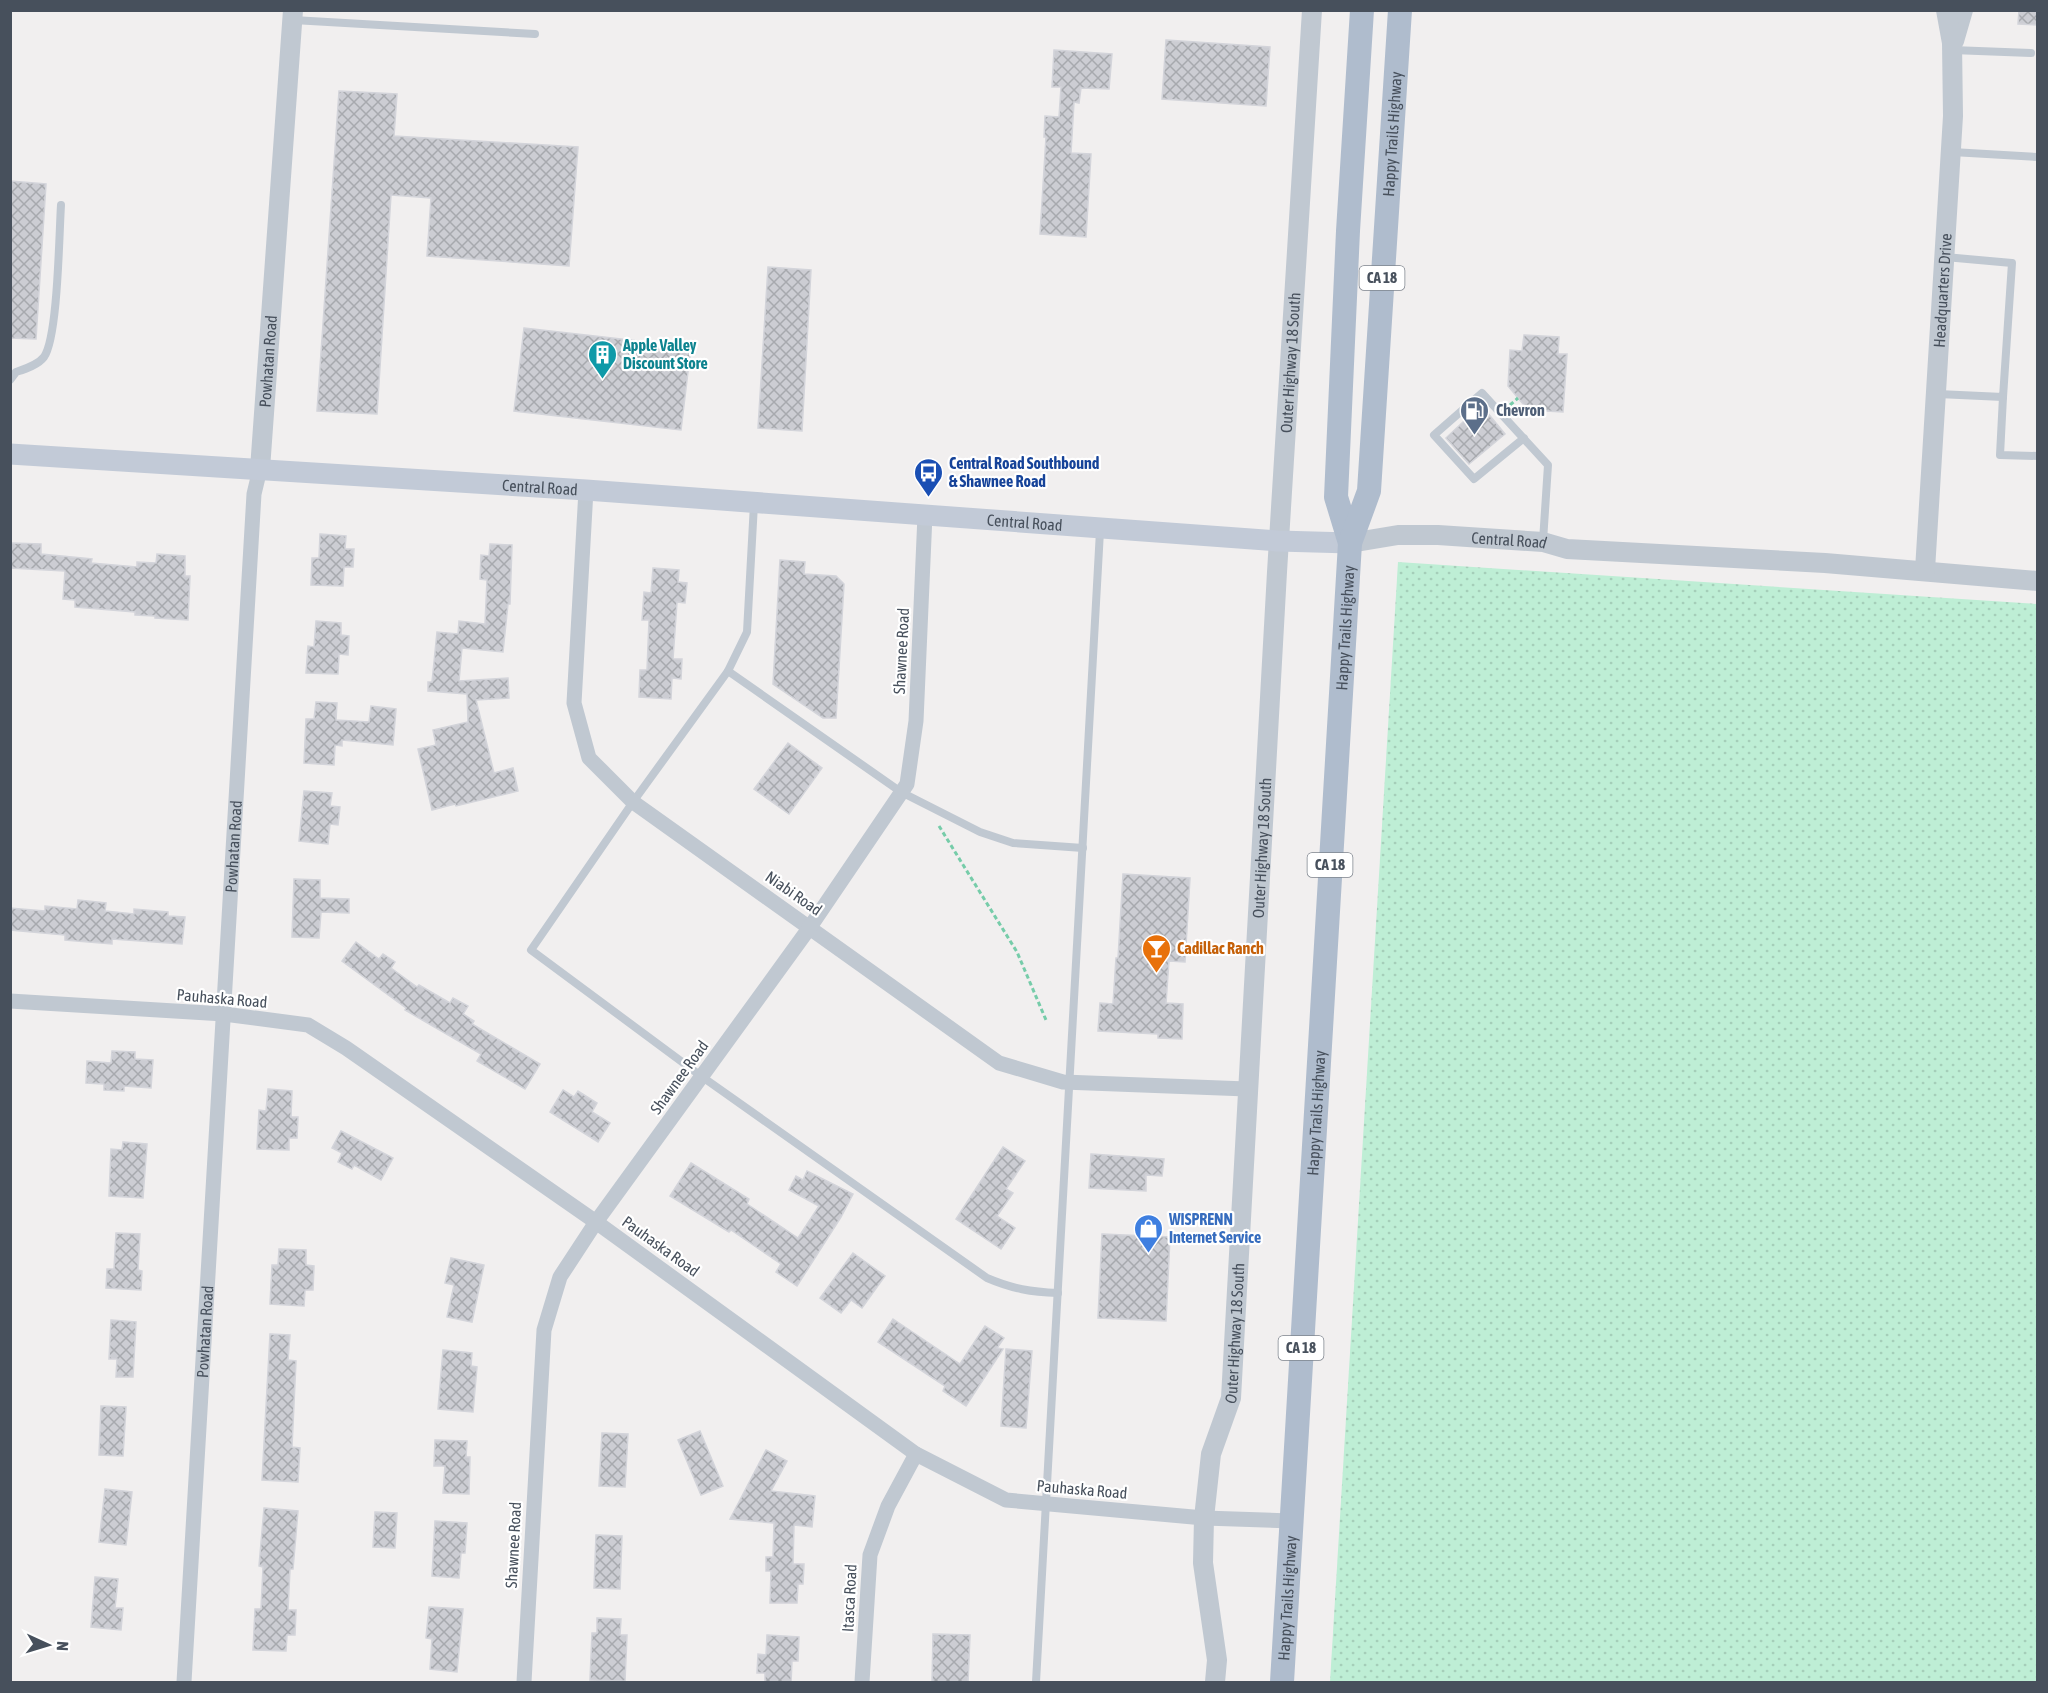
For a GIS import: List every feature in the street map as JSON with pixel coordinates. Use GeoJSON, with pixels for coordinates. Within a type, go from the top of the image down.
{"type":"FeatureCollection","features":[{"type":"Feature","properties":{"kind":"main road","name":"Happy Trails Highway"},"geometry":{"type":"LineString","coordinates":[[1350,543],[1336,496],[1347,242],[1362,10]]}},
{"type":"Feature","properties":{"kind":"main road","name":"Happy Trails Highway"},"geometry":{"type":"LineString","coordinates":[[1282,1683],[1350,543],[1369,491],[1400,10]]}},
{"type":"Feature","properties":{"kind":"main road","name":"Central Road"},"geometry":{"type":"LineString","coordinates":[[10,454],[586,490],[1278,542],[1350,543]]}},
{"type":"Feature","properties":{"kind":"street","name":"Outer Highway 18 South"},"geometry":{"type":"LineString","coordinates":[[1215,1683],[1216,1660],[1203,1563],[1204,1518],[1211,1454],[1231,1398],[1246,1089],[1312,10]]}},
{"type":"Feature","properties":{"kind":"street","name":"Headquarters Drive"},"geometry":{"type":"LineString","coordinates":[[1925,570],[1953,116],[1952,50],[1946,10]]}},
{"type":"Feature","properties":{"kind":"street"},"geometry":{"type":"LineString","coordinates":[[1952,50],[1963,10]]}},
{"type":"Feature","properties":{"kind":"street","name":"Powhatan Road"},"geometry":{"type":"LineString","coordinates":[[184,1683],[254,494],[260,469],[292,15]]}},
{"type":"Feature","properties":{"kind":"street","name":"Niabi Road"},"geometry":{"type":"LineString","coordinates":[[586,490],[574,703],[590,758],[633,802],[999,1063],[1070,1082],[1246,1089]]}},
{"type":"Feature","properties":{"kind":"street","name":"Shawnee Road"},"geometry":{"type":"LineString","coordinates":[[524,1683],[544,1330],[560,1277],[596,1222],[810,927],[907,784],[916,721],[925,515]]}},
{"type":"Feature","properties":{"kind":"street","name":"Central Road"},"geometry":{"type":"LineString","coordinates":[[1350,543],[1398,535],[1438,535],[1543,542],[1567,549],[1925,570],[2037,580]]}},
{"type":"Feature","properties":{"kind":"street","name":"Pauhaska Road"},"geometry":{"type":"LineString","coordinates":[[10,1001],[224,1014],[308,1025],[346,1048],[596,1222],[916,1454],[1005,1500],[1204,1518],[1290,1521]]}},
{"type":"Feature","properties":{"kind":"street","name":"Itasca Road"},"geometry":{"type":"LineString","coordinates":[[862,1683],[870,1555],[888,1506],[916,1454]]}},
{"type":"Feature","properties":{"kind":"lane"},"geometry":{"type":"LineString","coordinates":[[292,15],[535,34]]}},
{"type":"Feature","properties":{"kind":"lane"},"geometry":{"type":"LineString","coordinates":[[1952,50],[2031,53]]}},
{"type":"Feature","properties":{"kind":"lane"},"geometry":{"type":"LineString","coordinates":[[1950,152],[2037,157]]}},
{"type":"Feature","properties":{"kind":"lane"},"geometry":{"type":"LineString","coordinates":[[10,380],[16,372],[30,367],[43,358],[48,347],[53,323],[61,206]]}},
{"type":"Feature","properties":{"kind":"lane"},"geometry":{"type":"LineString","coordinates":[[1944,257],[2012,262],[2000,455],[2037,456]]}},
{"type":"Feature","properties":{"kind":"lane"},"geometry":{"type":"LineString","coordinates":[[1524,438],[1474,479],[1434,435],[1482,393],[1524,438],[1548,465],[1543,542]]}},
{"type":"Feature","properties":{"kind":"lane"},"geometry":{"type":"LineString","coordinates":[[1936,393],[2003,397]]}},
{"type":"Feature","properties":{"kind":"lane"},"geometry":{"type":"LineString","coordinates":[[754,504],[747,632],[728,671],[633,802],[531,950],[701,1076],[987,1278],[1010,1288],[1058,1293]]}},
{"type":"Feature","properties":{"kind":"lane"},"geometry":{"type":"LineString","coordinates":[[1036,1683],[1100,528]]}},
{"type":"Feature","properties":{"kind":"lane"},"geometry":{"type":"LineString","coordinates":[[728,671],[901,792],[980,832],[1013,843],[1083,848]]}},
{"type":"Feature","properties":{"kind":"path"},"geometry":{"type":"LineString","coordinates":[[926,804],[1017,952],[1046,1020]]}},
{"type":"Feature","properties":{"kind":"green space"},"geometry":{"type":"Polygon","coordinates":[[[1398,562],[2037,604],[2037,1682],[1330,1682],[1398,562]]]}},
{"type":"Feature","properties":{"kind":"building"},"geometry":{"type":"Polygon","coordinates":[[[2019,10],[2037,10],[2037,25],[2018,24],[2019,10]]]}},
{"type":"Feature","properties":{"kind":"building"},"geometry":{"type":"Polygon","coordinates":[[[1166,40],[1270,47],[1266,106],[1162,99],[1166,40]]]}},
{"type":"Feature","properties":{"kind":"building"},"geometry":{"type":"Polygon","coordinates":[[[1054,50],[1112,54],[1109,89],[1081,88],[1079,103],[1074,102],[1071,153],[1091,154],[1086,237],[1040,234],[1046,137],[1044,137],[1045,116],[1059,117],[1061,87],[1052,87],[1054,50]]]}},
{"type":"Feature","properties":{"kind":"building"},"geometry":{"type":"Polygon","coordinates":[[[339,91],[397,94],[394,136],[578,147],[569,266],[427,256],[431,198],[391,195],[377,414],[317,411],[339,91]]]}},
{"type":"Feature","properties":{"kind":"building"},"geometry":{"type":"Polygon","coordinates":[[[10,181],[46,184],[36,339],[10,338],[10,181]]]}},
{"type":"Feature","properties":{"kind":"building"},"geometry":{"type":"Polygon","coordinates":[[[768,267],[811,270],[802,431],[758,428],[768,267]]]}},
{"type":"Feature","properties":{"kind":"building","name":"Apple Valley Discount Store"},"geometry":{"type":"Polygon","coordinates":[[[524,328],[691,347],[681,430],[514,411],[524,328]]]}},
{"type":"Feature","properties":{"kind":"building"},"geometry":{"type":"Polygon","coordinates":[[[1524,335],[1559,337],[1558,354],[1567,354],[1563,412],[1528,410],[1508,386],[1510,350],[1522,351],[1524,335]]]}},
{"type":"Feature","properties":{"kind":"building","name":"Chevron"},"geometry":{"type":"Polygon","coordinates":[[[1481,405],[1505,434],[1469,464],[1446,438],[1481,405]]]}},
{"type":"Feature","properties":{"kind":"building"},"geometry":{"type":"Polygon","coordinates":[[[320,534],[346,536],[345,549],[354,549],[353,567],[344,567],[343,586],[311,585],[312,558],[319,558],[320,534]]]}},
{"type":"Feature","properties":{"kind":"building"},"geometry":{"type":"Polygon","coordinates":[[[10,543],[41,544],[41,554],[92,559],[91,563],[137,567],[137,562],[156,563],[157,554],[185,556],[185,576],[190,576],[188,620],[135,615],[135,612],[75,607],[75,600],[63,599],[65,571],[10,568],[10,543]]]}},
{"type":"Feature","properties":{"kind":"building"},"geometry":{"type":"Polygon","coordinates":[[[490,544],[512,545],[510,604],[508,604],[503,652],[462,648],[459,681],[508,678],[509,698],[476,700],[494,773],[513,768],[518,791],[432,810],[418,749],[436,745],[433,730],[468,722],[467,694],[428,691],[428,682],[432,682],[437,632],[458,634],[459,621],[485,624],[487,580],[480,579],[481,555],[489,556],[490,544]]]}},
{"type":"Feature","properties":{"kind":"building"},"geometry":{"type":"Polygon","coordinates":[[[780,560],[805,562],[804,574],[836,576],[844,584],[836,718],[823,718],[773,684],[780,560]]]}},
{"type":"Feature","properties":{"kind":"building"},"geometry":{"type":"Polygon","coordinates":[[[653,568],[679,570],[678,582],[687,583],[685,603],[677,602],[673,659],[682,659],[681,679],[672,678],[671,699],[639,697],[640,670],[647,670],[649,620],[642,620],[644,592],[651,593],[653,568]]]}},
{"type":"Feature","properties":{"kind":"building"},"geometry":{"type":"Polygon","coordinates":[[[316,621],[341,623],[341,635],[349,636],[348,655],[339,654],[338,674],[306,673],[308,646],[314,647],[316,621]]]}},
{"type":"Feature","properties":{"kind":"building"},"geometry":{"type":"Polygon","coordinates":[[[316,702],[337,703],[336,720],[369,722],[371,706],[396,709],[393,745],[342,740],[342,746],[335,745],[334,765],[304,763],[306,719],[314,719],[316,702]]]}},
{"type":"Feature","properties":{"kind":"building"},"geometry":{"type":"Polygon","coordinates":[[[788,743],[822,768],[789,814],[754,789],[788,743]]]}},
{"type":"Feature","properties":{"kind":"building"},"geometry":{"type":"Polygon","coordinates":[[[304,791],[332,793],[330,806],[340,807],[338,825],[330,824],[328,844],[299,841],[304,791]]]}},
{"type":"Feature","properties":{"kind":"building"},"geometry":{"type":"Polygon","coordinates":[[[1123,874],[1190,878],[1185,962],[1169,961],[1166,1003],[1183,1004],[1182,1039],[1158,1038],[1158,1034],[1098,1031],[1100,1003],[1113,1004],[1123,874]]]}},
{"type":"Feature","properties":{"kind":"building"},"geometry":{"type":"Polygon","coordinates":[[[294,879],[320,880],[320,898],[349,899],[349,913],[321,912],[319,938],[292,937],[294,879]]]}},
{"type":"Feature","properties":{"kind":"building"},"geometry":{"type":"Polygon","coordinates":[[[78,900],[106,903],[105,911],[134,914],[134,909],[168,912],[168,916],[185,917],[182,944],[112,939],[112,944],[65,940],[65,935],[10,930],[10,908],[45,911],[45,906],[77,909],[78,900]]]}},
{"type":"Feature","properties":{"kind":"building"},"geometry":{"type":"Polygon","coordinates":[[[356,942],[379,959],[383,954],[395,962],[391,968],[417,987],[419,985],[450,1003],[453,998],[468,1006],[463,1014],[474,1021],[472,1024],[540,1064],[525,1089],[477,1061],[481,1054],[405,1010],[406,1008],[342,961],[356,942]]]}},
{"type":"Feature","properties":{"kind":"building"},"geometry":{"type":"Polygon","coordinates":[[[112,1051],[135,1052],[135,1059],[153,1060],[151,1088],[124,1086],[124,1091],[104,1090],[104,1084],[86,1083],[87,1061],[111,1063],[112,1051]]]}},
{"type":"Feature","properties":{"kind":"building"},"geometry":{"type":"Polygon","coordinates":[[[268,1089],[292,1091],[291,1117],[298,1117],[297,1138],[289,1138],[289,1150],[257,1149],[259,1110],[266,1111],[268,1089]]]}},
{"type":"Feature","properties":{"kind":"building"},"geometry":{"type":"Polygon","coordinates":[[[563,1090],[574,1097],[578,1091],[597,1103],[592,1112],[610,1123],[598,1142],[550,1112],[563,1090]]]}},
{"type":"Feature","properties":{"kind":"building"},"geometry":{"type":"Polygon","coordinates":[[[341,1131],[393,1158],[381,1180],[354,1165],[352,1169],[338,1162],[342,1153],[332,1148],[341,1131]]]}},
{"type":"Feature","properties":{"kind":"building"},"geometry":{"type":"Polygon","coordinates":[[[123,1142],[147,1144],[143,1198],[109,1196],[111,1149],[122,1150],[123,1142]]]}},
{"type":"Feature","properties":{"kind":"building"},"geometry":{"type":"Polygon","coordinates":[[[1003,1147],[1025,1161],[1006,1189],[1013,1193],[997,1216],[1015,1228],[1001,1249],[956,1219],[1003,1147]]]}},
{"type":"Feature","properties":{"kind":"building"},"geometry":{"type":"Polygon","coordinates":[[[1091,1154],[1164,1159],[1162,1176],[1146,1175],[1146,1191],[1089,1188],[1091,1154]]]}},
{"type":"Feature","properties":{"kind":"building"},"geometry":{"type":"Polygon","coordinates":[[[691,1163],[749,1199],[747,1204],[798,1238],[819,1206],[789,1190],[796,1176],[803,1180],[807,1171],[853,1194],[797,1286],[776,1272],[781,1264],[731,1230],[729,1232],[670,1196],[691,1163]]]}},
{"type":"Feature","properties":{"kind":"building"},"geometry":{"type":"Polygon","coordinates":[[[116,1233],[140,1234],[138,1270],[142,1271],[141,1290],[106,1288],[107,1269],[114,1269],[116,1233]]]}},
{"type":"Feature","properties":{"kind":"building"},"geometry":{"type":"Polygon","coordinates":[[[1102,1234],[1170,1237],[1166,1321],[1098,1318],[1102,1234]]]}},
{"type":"Feature","properties":{"kind":"building"},"geometry":{"type":"Polygon","coordinates":[[[279,1249],[306,1250],[306,1265],[314,1266],[313,1290],[305,1290],[304,1306],[270,1304],[272,1265],[278,1265],[279,1249]]]}},
{"type":"Feature","properties":{"kind":"building"},"geometry":{"type":"Polygon","coordinates":[[[853,1253],[885,1276],[862,1308],[851,1300],[841,1313],[820,1298],[853,1253]]]}},
{"type":"Feature","properties":{"kind":"building"},"geometry":{"type":"Polygon","coordinates":[[[451,1258],[484,1265],[472,1322],[447,1317],[454,1285],[445,1283],[451,1258]]]}},
{"type":"Feature","properties":{"kind":"building"},"geometry":{"type":"Polygon","coordinates":[[[893,1319],[960,1364],[985,1326],[1004,1338],[997,1348],[1003,1349],[966,1406],[943,1391],[945,1386],[878,1342],[893,1319]]]}},
{"type":"Feature","properties":{"kind":"building"},"geometry":{"type":"Polygon","coordinates":[[[111,1320],[136,1322],[133,1377],[116,1377],[117,1359],[109,1359],[111,1320]]]}},
{"type":"Feature","properties":{"kind":"building"},"geometry":{"type":"Polygon","coordinates":[[[270,1334],[290,1335],[288,1360],[296,1361],[292,1447],[300,1448],[298,1482],[262,1480],[270,1334]]]}},
{"type":"Feature","properties":{"kind":"building"},"geometry":{"type":"Polygon","coordinates":[[[1006,1349],[1032,1351],[1026,1428],[1001,1426],[1006,1349]]]}},
{"type":"Feature","properties":{"kind":"building"},"geometry":{"type":"Polygon","coordinates":[[[443,1350],[472,1353],[471,1366],[477,1367],[473,1412],[438,1409],[443,1350]]]}},
{"type":"Feature","properties":{"kind":"building"},"geometry":{"type":"Polygon","coordinates":[[[101,1406],[126,1407],[123,1456],[99,1455],[101,1406]]]}},
{"type":"Feature","properties":{"kind":"building"},"geometry":{"type":"Polygon","coordinates":[[[700,1431],[723,1486],[701,1495],[678,1440],[700,1431]]]}},
{"type":"Feature","properties":{"kind":"building"},"geometry":{"type":"Polygon","coordinates":[[[602,1433],[628,1434],[625,1487],[599,1486],[602,1433]]]}},
{"type":"Feature","properties":{"kind":"building"},"geometry":{"type":"Polygon","coordinates":[[[435,1440],[467,1441],[466,1457],[470,1457],[469,1494],[443,1493],[445,1466],[434,1466],[435,1440]]]}},
{"type":"Feature","properties":{"kind":"building"},"geometry":{"type":"Polygon","coordinates":[[[766,1450],[787,1461],[771,1491],[815,1496],[812,1527],[794,1525],[793,1564],[804,1564],[803,1584],[798,1584],[797,1603],[770,1603],[771,1571],[766,1571],[766,1557],[773,1557],[774,1523],[730,1519],[766,1450]]]}},
{"type":"Feature","properties":{"kind":"building"},"geometry":{"type":"Polygon","coordinates":[[[105,1489],[132,1492],[126,1545],[99,1542],[105,1489]]]}},
{"type":"Feature","properties":{"kind":"building"},"geometry":{"type":"Polygon","coordinates":[[[264,1508],[298,1511],[293,1569],[290,1569],[288,1610],[296,1610],[295,1635],[287,1635],[286,1651],[253,1650],[255,1609],[261,1609],[263,1567],[259,1566],[264,1508]]]}},
{"type":"Feature","properties":{"kind":"building"},"geometry":{"type":"Polygon","coordinates":[[[375,1512],[397,1513],[395,1548],[373,1547],[375,1512]]]}},
{"type":"Feature","properties":{"kind":"building"},"geometry":{"type":"Polygon","coordinates":[[[435,1521],[467,1523],[465,1553],[461,1553],[459,1578],[432,1576],[435,1521]]]}},
{"type":"Feature","properties":{"kind":"building"},"geometry":{"type":"Polygon","coordinates":[[[596,1535],[622,1536],[620,1589],[594,1588],[596,1535]]]}},
{"type":"Feature","properties":{"kind":"building"},"geometry":{"type":"Polygon","coordinates":[[[95,1577],[118,1579],[115,1608],[123,1608],[121,1630],[91,1627],[95,1577]]]}},
{"type":"Feature","properties":{"kind":"building"},"geometry":{"type":"Polygon","coordinates":[[[429,1607],[463,1609],[457,1672],[430,1669],[432,1639],[426,1638],[429,1607]]]}},
{"type":"Feature","properties":{"kind":"building"},"geometry":{"type":"Polygon","coordinates":[[[597,1618],[621,1619],[620,1635],[627,1635],[625,1681],[590,1680],[592,1633],[597,1633],[597,1618]]]}},
{"type":"Feature","properties":{"kind":"building"},"geometry":{"type":"Polygon","coordinates":[[[933,1634],[970,1635],[968,1683],[932,1683],[933,1634]]]}},
{"type":"Feature","properties":{"kind":"building"},"geometry":{"type":"Polygon","coordinates":[[[767,1635],[799,1637],[798,1661],[792,1661],[791,1683],[765,1683],[765,1673],[757,1673],[758,1654],[766,1655],[767,1635]]]}},
{"type":"Feature","properties":{"kind":"place","name":"Apple Valley Discount Store"},"geometry":{"type":"Point","coordinates":[602,380]}},
{"type":"Feature","properties":{"kind":"place","name":"Chevron"},"geometry":{"type":"Point","coordinates":[1475,436]}},
{"type":"Feature","properties":{"kind":"place","name":"Central Road Southbound & Shawnee Road"},"geometry":{"type":"Point","coordinates":[928,498]}},
{"type":"Feature","properties":{"kind":"place","name":"Cadillac Ranch"},"geometry":{"type":"Point","coordinates":[1156,974]}},
{"type":"Feature","properties":{"kind":"place","name":"WISPRENN Internet Service"},"geometry":{"type":"Point","coordinates":[1148,1254]}}]}
